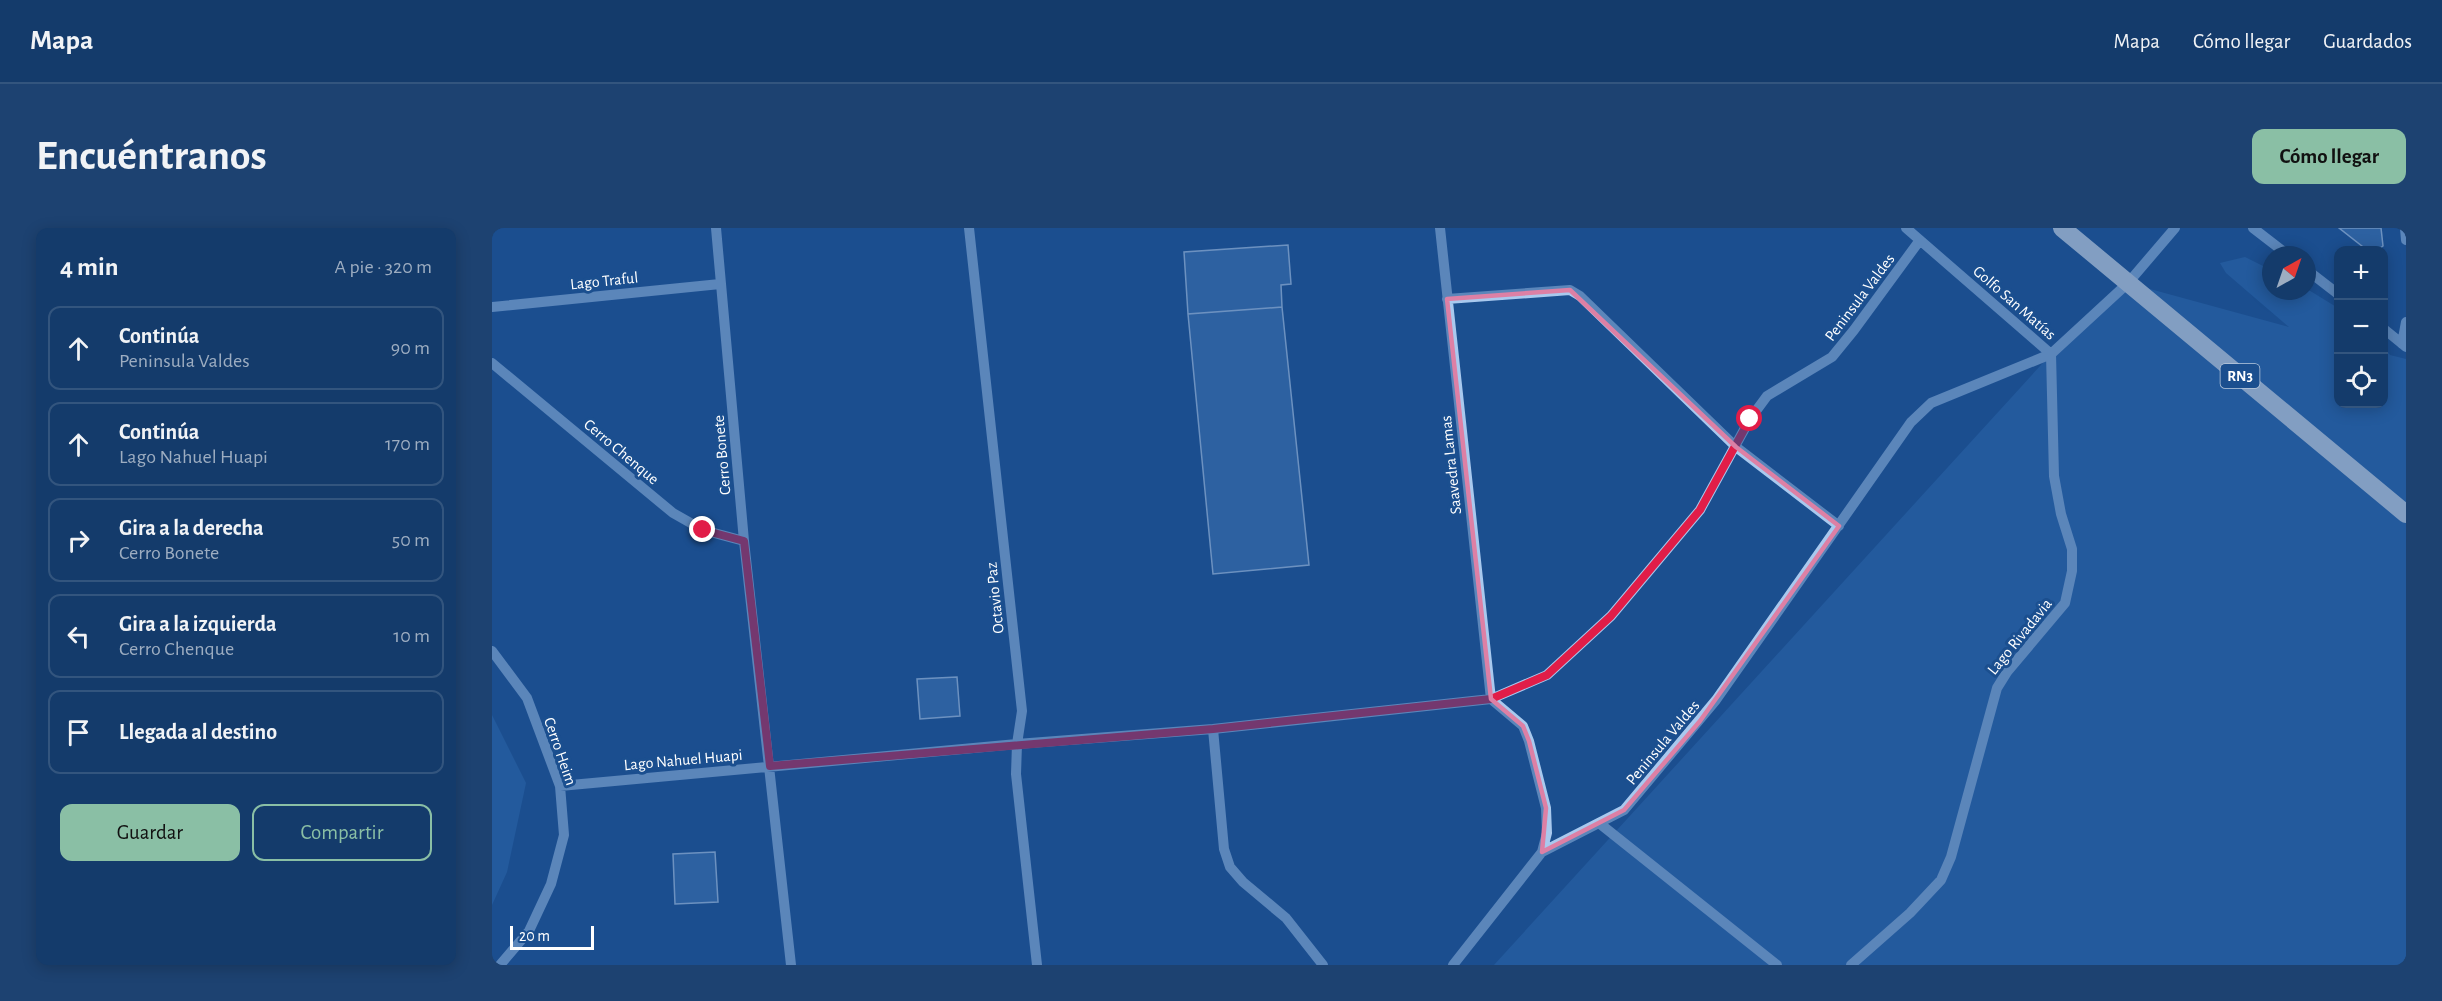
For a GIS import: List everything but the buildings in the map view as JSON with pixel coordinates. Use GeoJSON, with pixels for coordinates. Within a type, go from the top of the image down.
{"type":"FeatureCollection","features":[{"type":"Feature","properties":{"kind":"highway","name":"RN3"},"geometry":{"type":"LineString","coordinates":[[2061,228],[2406,514]]}},
{"type":"Feature","properties":{"kind":"street","name":"Cerro Bonete"},"geometry":{"type":"LineString","coordinates":[[716,228],[744,541],[791,965]]}},
{"type":"Feature","properties":{"kind":"street","name":"Octavio Paz"},"geometry":{"type":"LineString","coordinates":[[969,228],[1022,711],[1017,744],[1016,774],[1036,965]]}},
{"type":"Feature","properties":{"kind":"street","name":"Saavedra Lamas"},"geometry":{"type":"LineString","coordinates":[[1440,228],[1491,699]]}},
{"type":"Feature","properties":{"kind":"street","name":"Golfo San Matías"},"geometry":{"type":"LineString","coordinates":[[1906,228],[2051,354],[2128,283],[2175,228]]}},
{"type":"Feature","properties":{"kind":"street"},"geometry":{"type":"LineString","coordinates":[[2253,228],[2276,246]]}},
{"type":"Feature","properties":{"kind":"street"},"geometry":{"type":"LineString","coordinates":[[2405,228],[2406,240]]}},
{"type":"Feature","properties":{"kind":"street","name":"Peninsula Valdes"},"geometry":{"type":"LineString","coordinates":[[1453,965],[1542,852],[1547,833],[1546,808],[1523,726],[1491,699],[1547,675],[1611,616],[1700,510],[1750,419],[1767,396],[1832,357],[1920,240]]}},
{"type":"Feature","properties":{"kind":"street"},"geometry":{"type":"LineString","coordinates":[[2316,277],[2334,291]]}},
{"type":"Feature","properties":{"kind":"street","name":"Lago Traful"},"geometry":{"type":"LineString","coordinates":[[492,307],[720,284]]}},
{"type":"Feature","properties":{"kind":"street"},"geometry":{"type":"LineString","coordinates":[[1447,299],[1570,290],[1580,296],[1736,447],[1839,526]]}},
{"type":"Feature","properties":{"kind":"street"},"geometry":{"type":"LineString","coordinates":[[2404,345],[2406,322]]}},
{"type":"Feature","properties":{"kind":"street"},"geometry":{"type":"LineString","coordinates":[[2388,332],[2404,345]]}},
{"type":"Feature","properties":{"kind":"street","name":"Peninsula Valdes"},"geometry":{"type":"LineString","coordinates":[[1542,852],[1624,810],[1700,721],[1911,422],[1931,403],[2051,354]]}},
{"type":"Feature","properties":{"kind":"street","name":"Lago Rivadavia"},"geometry":{"type":"LineString","coordinates":[[1851,965],[1910,913],[1941,880],[1951,857],[1997,688],[2007,672],[2065,603],[2072,572],[2072,549],[2061,514],[2054,476],[2051,354]]}},
{"type":"Feature","properties":{"kind":"street","name":"Cerro Chenque"},"geometry":{"type":"LineString","coordinates":[[492,363],[673,513],[703,530],[744,541]]}},
{"type":"Feature","properties":{"kind":"street","name":"Cerro Heim"},"geometry":{"type":"LineString","coordinates":[[492,651],[527,698],[560,786],[564,835],[551,884],[529,931],[500,965]]}},
{"type":"Feature","properties":{"kind":"street","name":"Lago Nahuel Huapi"},"geometry":{"type":"LineString","coordinates":[[560,786],[1017,744],[1213,729],[1491,699]]}},
{"type":"Feature","properties":{"kind":"street"},"geometry":{"type":"LineString","coordinates":[[1213,729],[1224,849],[1230,867],[1243,882],[1286,918],[1323,965]]}},
{"type":"Feature","properties":{"kind":"street"},"geometry":{"type":"LineString","coordinates":[[1599,823],[1777,965]]}},
{"type":"Feature","properties":{"kind":"highlighted area"},"geometry":{"type":"Polygon","coordinates":[[[1570,290],[1736,447],[1839,526],[1700,721],[1624,810],[1542,852],[1546,808],[1529,741],[1523,726],[1491,699],[1447,299],[1570,290]]]}},
{"type":"Feature","properties":{"kind":"shaded area"},"geometry":{"type":"Polygon","coordinates":[[[2245,257],[2262,266],[2262,300],[2316,300],[2316,295],[2334,306],[2334,408],[2388,408],[2388,352],[2390,355],[2406,359],[2406,965],[1494,965],[2051,354],[2128,283],[2289,327],[2226,273],[2220,263],[2245,257]]]}},
{"type":"Feature","properties":{"kind":"shaded area"},"geometry":{"type":"Polygon","coordinates":[[[492,715],[526,783],[507,872],[492,905],[492,715]]]}},
{"type":"Feature","properties":{"kind":"route"},"geometry":{"type":"LineString","coordinates":[[703,530],[744,541],[770,766],[1213,729],[1491,699],[1547,675],[1611,616],[1700,510],[1750,419]]}}]}
